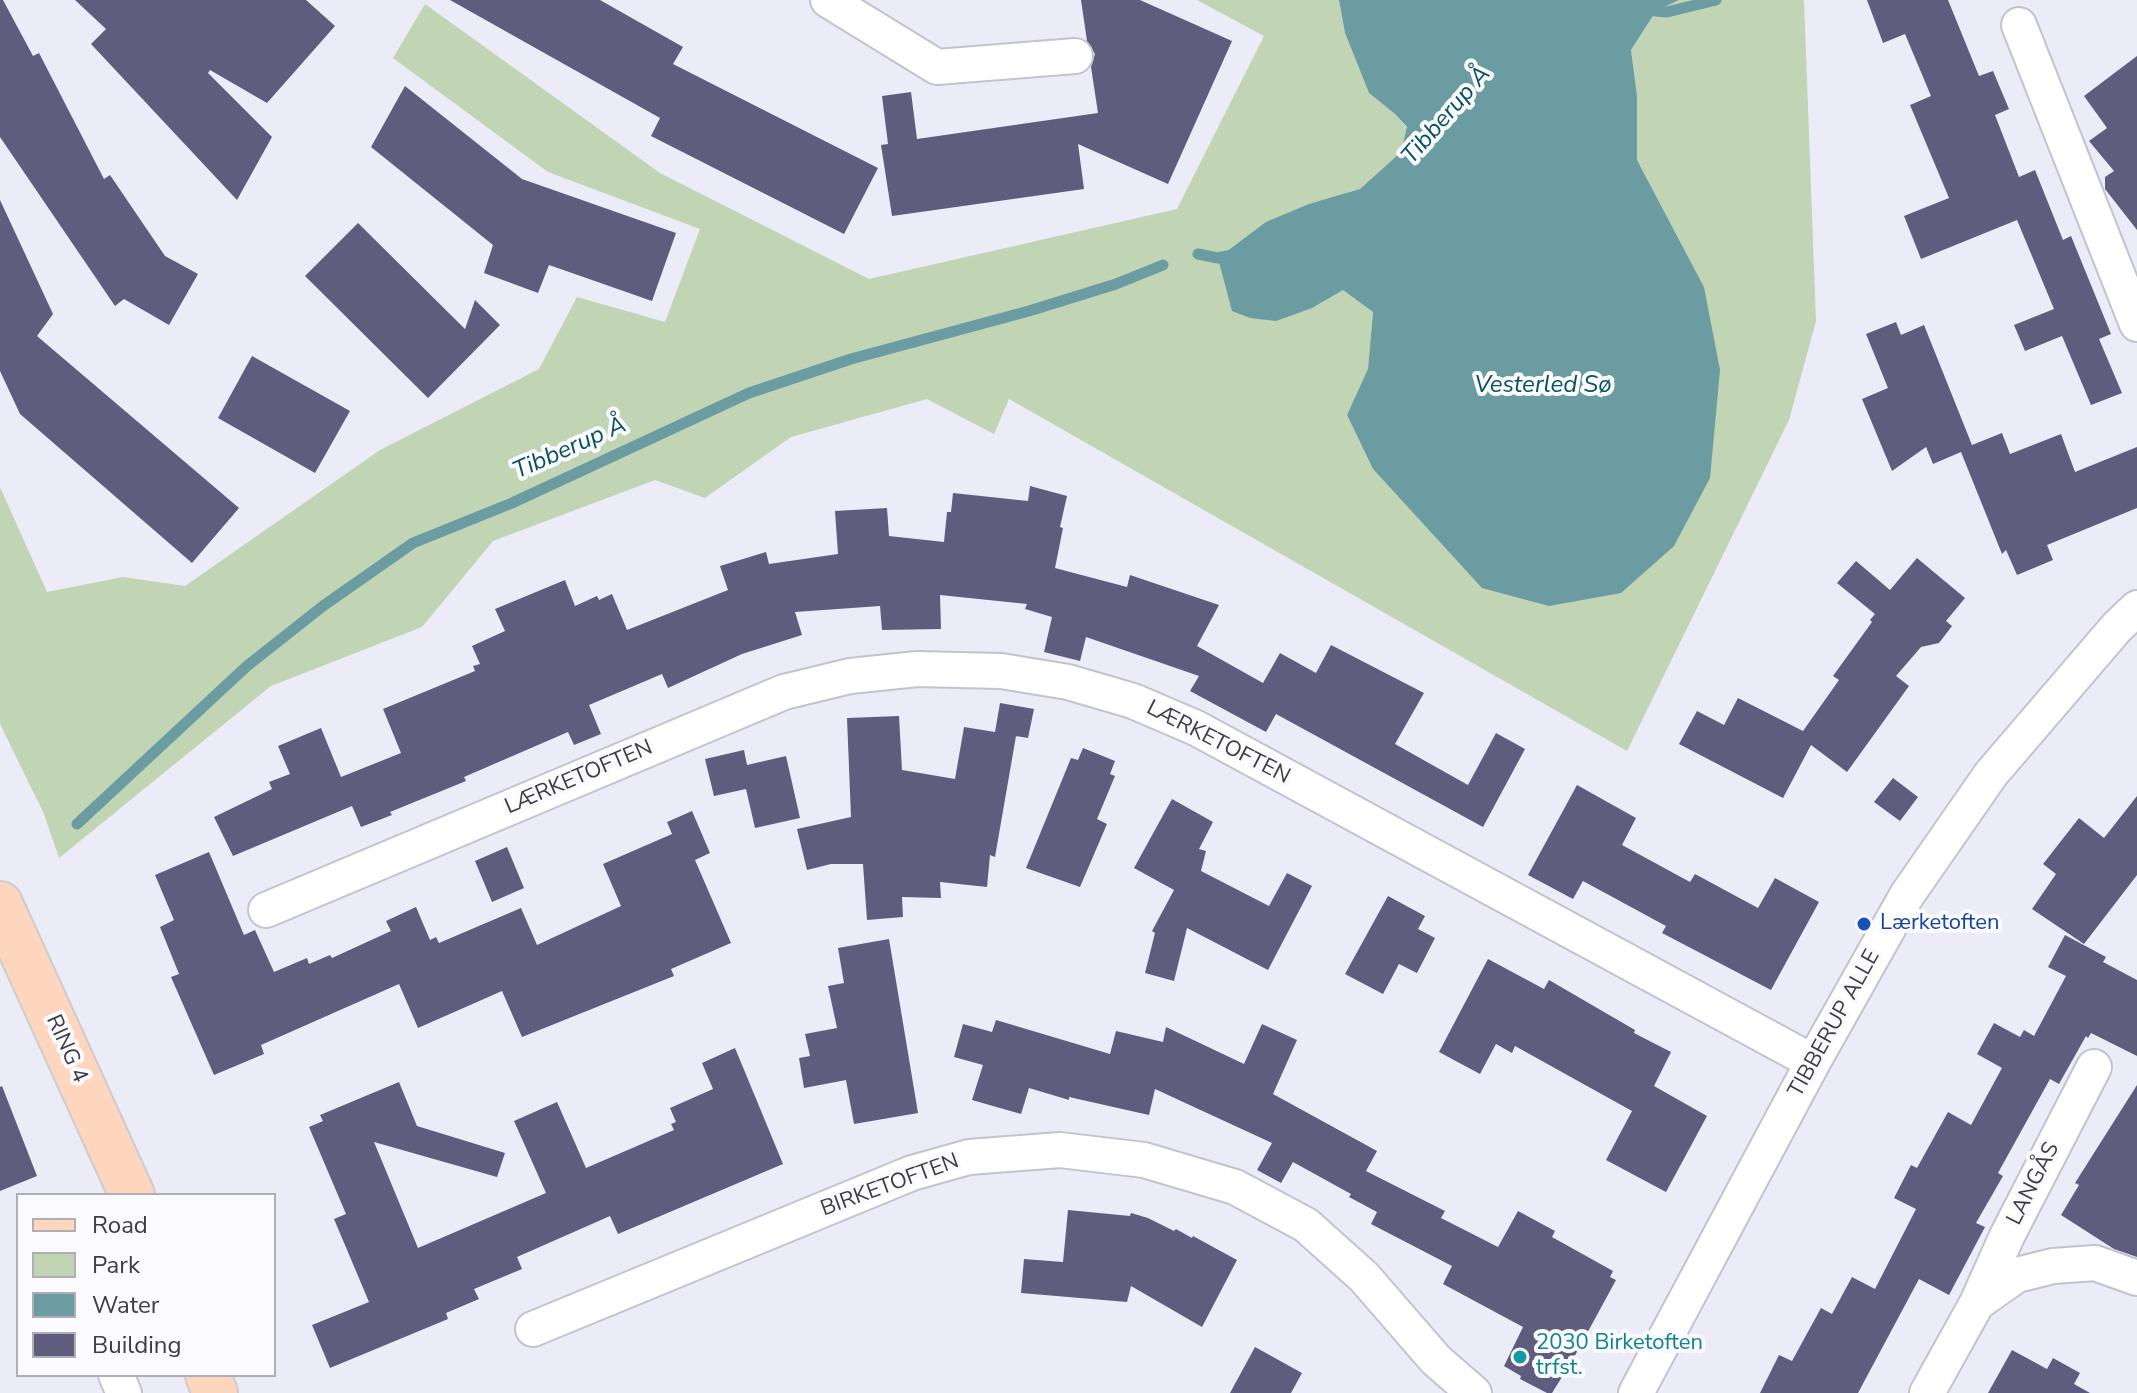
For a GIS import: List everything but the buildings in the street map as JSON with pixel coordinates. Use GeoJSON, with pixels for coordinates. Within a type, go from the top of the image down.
{"type":"FeatureCollection","features":[{"type":"Feature","properties":{"kind":"main road","name":"RING 4"},"geometry":{"type":"LineString","coordinates":[[0,904],[131,1193]]}},
{"type":"Feature","properties":{"kind":"street"},"geometry":{"type":"LineString","coordinates":[[828,0],[937,67],[1075,56]]}},
{"type":"Feature","properties":{"kind":"street"},"geometry":{"type":"LineString","coordinates":[[2019,25],[2137,324]]}},
{"type":"Feature","properties":{"kind":"street","name":"TIBBERUP ALLE"},"geometry":{"type":"LineString","coordinates":[[1636,1393],[1813,1062],[1907,895],[1991,774],[2130,626]]}},
{"type":"Feature","properties":{"kind":"street","name":"LÆRKETOFTEN"},"geometry":{"type":"LineString","coordinates":[[266,910],[784,692],[850,676],[917,669],[1001,671],[1068,682],[1133,701],[1196,728],[1813,1062]]}},
{"type":"Feature","properties":{"kind":"street","name":"LANGÅS"},"geometry":{"type":"LineString","coordinates":[[1927,1393],[1977,1303],[2007,1236],[2094,1067]]}},
{"type":"Feature","properties":{"kind":"street","name":"BIRKETOFTEN"},"geometry":{"type":"LineString","coordinates":[[533,1329],[912,1173],[969,1157],[1060,1150],[1144,1160],[1235,1187],[1306,1225],[1364,1277],[1436,1360],[1474,1393]]}},
{"type":"Feature","properties":{"kind":"street","name":"LANGÅS"},"geometry":{"type":"LineString","coordinates":[[1977,1303],[2017,1275],[2053,1266],[2095,1263],[2137,1278]]}},
{"type":"Feature","properties":{"kind":"green space"},"geometry":{"type":"Polygon","coordinates":[[[1197,0],[1339,0],[1345,33],[1369,93],[1407,128],[1401,152],[1360,189],[1350,192],[1338,293],[1343,289],[1373,312],[1368,370],[1347,415],[1373,469],[1483,588],[1704,287],[1637,160],[1637,96],[1631,50],[1656,11],[1679,0],[1804,0],[1816,321],[1789,420],[1627,751],[1009,399],[994,434],[927,399],[791,437],[705,498],[655,480],[493,541],[422,627],[271,686],[59,858],[44,814],[0,724],[0,487],[47,592],[123,577],[185,586],[380,450],[539,369],[577,297],[665,322],[700,229],[548,172],[393,58],[425,4],[660,173],[869,279],[1177,209],[1264,36],[1197,0]]]}},
{"type":"Feature","properties":{"kind":"water","name":"Vesterled Sø"},"geometry":{"type":"Polygon","coordinates":[[[1339,0],[1679,0],[1656,11],[1631,50],[1637,96],[1637,160],[1704,287],[1720,370],[1710,478],[1674,546],[1621,593],[1549,606],[1482,588],[1373,469],[1347,415],[1368,369],[1373,312],[1343,290],[1312,308],[1276,321],[1250,318],[1232,311],[1218,258],[1266,222],[1309,204],[1360,189],[1401,152],[1407,127],[1369,93],[1345,33],[1339,0]]]}},
{"type":"Feature","properties":{"kind":"waterway","name":"Tibberup Å"},"geometry":{"type":"LineString","coordinates":[[1644,10],[1667,12],[1716,0]]}},
{"type":"Feature","properties":{"kind":"waterway","name":"Tibberup Å"},"geometry":{"type":"LineString","coordinates":[[1198,254],[1218,258],[1232,255]]}},
{"type":"Feature","properties":{"kind":"waterway","name":"Tibberup Å"},"geometry":{"type":"LineString","coordinates":[[77,824],[247,666],[323,606],[413,543],[512,503],[749,393],[851,359],[1029,311],[1116,284],[1163,265]]}},
{"type":"Feature","properties":{"kind":"place","name":"Lærketoften"},"geometry":{"type":"Point","coordinates":[1864,924]}},
{"type":"Feature","properties":{"kind":"place","name":"2030 Birketoften trfst."},"geometry":{"type":"Point","coordinates":[1520,1357]}}]}
